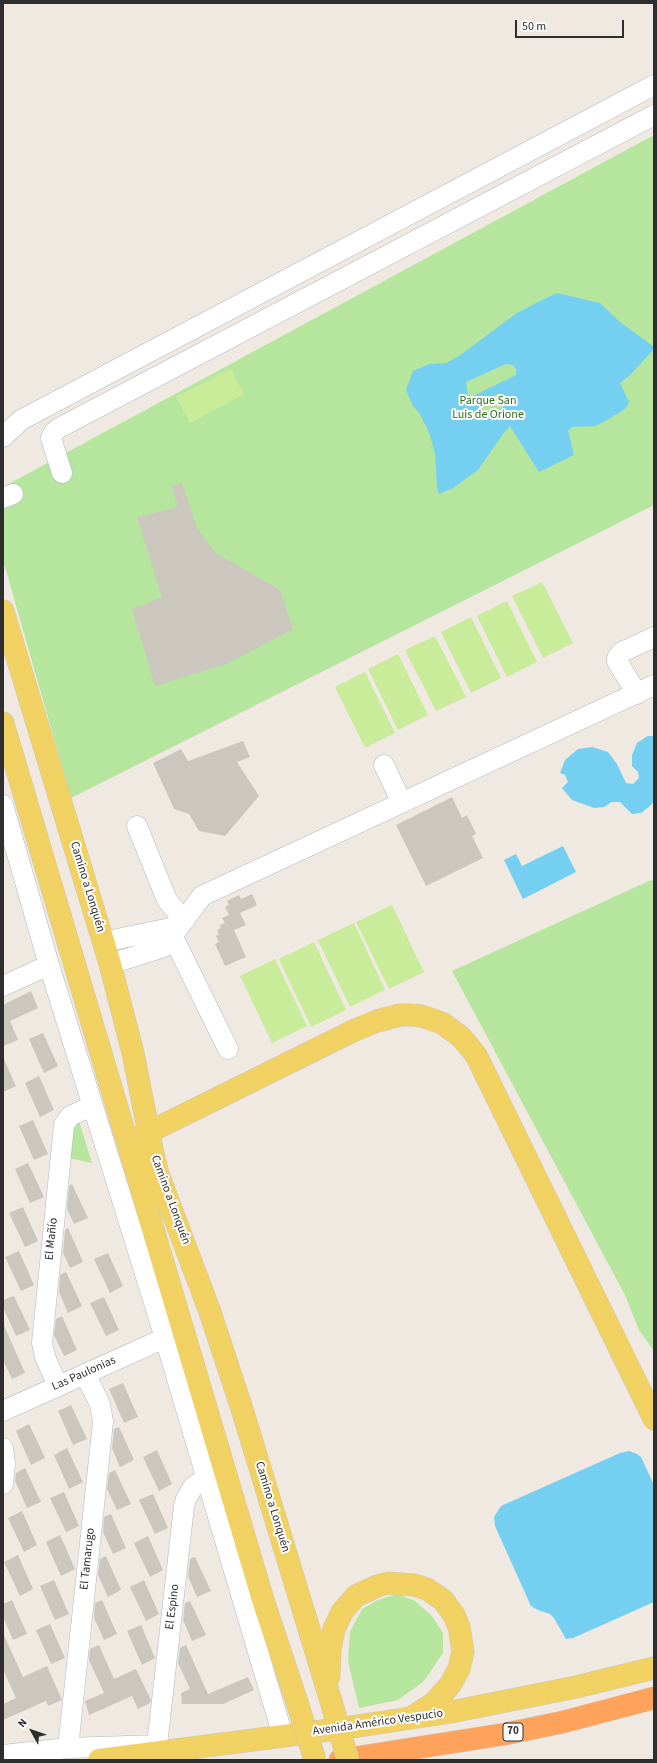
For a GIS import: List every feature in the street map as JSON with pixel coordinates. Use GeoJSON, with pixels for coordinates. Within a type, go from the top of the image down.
{"type":"FeatureCollection","features":[{"type":"Feature","properties":{"kind":"highway","name":"70"},"geometry":{"type":"LineString","coordinates":[[340,1760],[505,1734],[563,1722],[654,1698]]}},
{"type":"Feature","properties":{"kind":"main road","name":"Camino a Lonquén"},"geometry":{"type":"LineString","coordinates":[[3,611],[110,964],[133,1054],[148,1133],[158,1174],[208,1305],[242,1409],[330,1696],[348,1760]]}},
{"type":"Feature","properties":{"kind":"main road","name":"Camino a Lonquén"},"geometry":{"type":"LineString","coordinates":[[3,723],[264,1603],[315,1760]]}},
{"type":"Feature","properties":{"kind":"main road"},"geometry":{"type":"LineString","coordinates":[[128,1142],[275,1069],[377,1021],[400,1015],[411,1015],[422,1016],[442,1024],[461,1036],[469,1045],[479,1061],[654,1419]]}},
{"type":"Feature","properties":{"kind":"main road"},"geometry":{"type":"LineString","coordinates":[[330,1696],[328,1666],[331,1640],[338,1621],[345,1608],[356,1596],[377,1586],[402,1583],[414,1585],[435,1594],[449,1607],[459,1627],[462,1651],[459,1669],[447,1690],[434,1702],[410,1718]]}},
{"type":"Feature","properties":{"kind":"main road","name":"Avenida Américo Vespucio"},"geometry":{"type":"LineString","coordinates":[[99,1760],[410,1718],[514,1701],[654,1668]]}},
{"type":"Feature","properties":{"kind":"main road"},"geometry":{"type":"LineString","coordinates":[[157,1745],[204,1747]]}},
{"type":"Feature","properties":{"kind":"street"},"geometry":{"type":"LineString","coordinates":[[3,437],[22,420],[654,85]]}},
{"type":"Feature","properties":{"kind":"street"},"geometry":{"type":"LineString","coordinates":[[62,473],[50,438],[59,428],[654,115]]}},
{"type":"Feature","properties":{"kind":"street"},"geometry":{"type":"LineString","coordinates":[[110,964],[164,947],[202,896],[645,689],[617,661],[617,658],[622,652],[654,637]]}},
{"type":"Feature","properties":{"kind":"street"},"geometry":{"type":"LineString","coordinates":[[384,765],[402,803]]}},
{"type":"Feature","properties":{"kind":"street"},"geometry":{"type":"LineString","coordinates":[[3,805],[49,965],[165,1338],[283,1736]]}},
{"type":"Feature","properties":{"kind":"street"},"geometry":{"type":"LineString","coordinates":[[137,826],[228,1049]]}},
{"type":"Feature","properties":{"kind":"street"},"geometry":{"type":"LineString","coordinates":[[103,942],[179,928]]}},
{"type":"Feature","properties":{"kind":"street"},"geometry":{"type":"LineString","coordinates":[[3,986],[49,965]]}},
{"type":"Feature","properties":{"kind":"street","name":"El Mañío"},"geometry":{"type":"LineString","coordinates":[[58,1386],[45,1357],[42,1343],[64,1125],[67,1118],[92,1106]]}},
{"type":"Feature","properties":{"kind":"street","name":"Las Paulonias"},"geometry":{"type":"LineString","coordinates":[[3,1411],[165,1338]]}},
{"type":"Feature","properties":{"kind":"street","name":"El Tamarugo"},"geometry":{"type":"LineString","coordinates":[[68,1748],[103,1422],[100,1404],[84,1374]]}},
{"type":"Feature","properties":{"kind":"street"},"geometry":{"type":"LineString","coordinates":[[3,1448],[5,1464],[3,1484]]}},
{"type":"Feature","properties":{"kind":"street","name":"El Espino"},"geometry":{"type":"LineString","coordinates":[[157,1745],[184,1506],[193,1487],[206,1478]]}},
{"type":"Feature","properties":{"kind":"street"},"geometry":{"type":"LineString","coordinates":[[3,1754],[68,1748],[157,1745]]}},
{"type":"Feature","properties":{"kind":"green space","name":"Parque San Luis de Orione"},"geometry":{"type":"Polygon","coordinates":[[[654,135],[654,505],[71,798],[3,560],[3,487],[654,135]]]}},
{"type":"Feature","properties":{"kind":"green space"},"geometry":{"type":"Polygon","coordinates":[[[231,369],[244,394],[190,423],[176,397],[231,369]]]}},
{"type":"Feature","properties":{"kind":"green space"},"geometry":{"type":"Polygon","coordinates":[[[542,582],[573,643],[543,658],[512,596],[542,582]]]}},
{"type":"Feature","properties":{"kind":"green space"},"geometry":{"type":"Polygon","coordinates":[[[507,601],[537,662],[507,677],[477,616],[507,601]]]}},
{"type":"Feature","properties":{"kind":"green space"},"geometry":{"type":"Polygon","coordinates":[[[471,617],[501,678],[471,693],[441,632],[471,617]]]}},
{"type":"Feature","properties":{"kind":"green space"},"geometry":{"type":"Polygon","coordinates":[[[435,636],[466,697],[436,711],[405,650],[435,636]]]}},
{"type":"Feature","properties":{"kind":"green space"},"geometry":{"type":"Polygon","coordinates":[[[398,654],[428,715],[398,730],[368,669],[398,654]]]}},
{"type":"Feature","properties":{"kind":"green space"},"geometry":{"type":"Polygon","coordinates":[[[365,672],[395,733],[365,748],[335,687],[365,672]]]}},
{"type":"Feature","properties":{"kind":"green space"},"geometry":{"type":"Polygon","coordinates":[[[651,880],[654,881],[654,1351],[639,1330],[625,1295],[452,971],[651,880]]]}},
{"type":"Feature","properties":{"kind":"green space"},"geometry":{"type":"Polygon","coordinates":[[[392,905],[424,972],[389,989],[356,922],[392,905]]]}},
{"type":"Feature","properties":{"kind":"green space"},"geometry":{"type":"Polygon","coordinates":[[[354,923],[385,990],[350,1007],[318,940],[354,923]]]}},
{"type":"Feature","properties":{"kind":"green space"},"geometry":{"type":"Polygon","coordinates":[[[314,942],[346,1010],[311,1027],[279,959],[314,942]]]}},
{"type":"Feature","properties":{"kind":"green space"},"geometry":{"type":"Polygon","coordinates":[[[275,959],[307,1026],[272,1043],[240,976],[275,959]]]}},
{"type":"Feature","properties":{"kind":"green space"},"geometry":{"type":"Polygon","coordinates":[[[79,1121],[92,1163],[69,1158],[69,1127],[79,1121]]]}},
{"type":"Feature","properties":{"kind":"green space"},"geometry":{"type":"Polygon","coordinates":[[[397,1594],[415,1601],[432,1616],[443,1633],[443,1653],[424,1681],[398,1700],[359,1708],[348,1661],[350,1632],[362,1609],[378,1600],[397,1594]]]}},
{"type":"Feature","properties":{"kind":"water"},"geometry":{"type":"Polygon","coordinates":[[[557,293],[600,303],[620,322],[654,347],[654,349],[631,374],[620,383],[629,402],[626,408],[596,426],[572,427],[568,431],[574,455],[539,472],[510,426],[478,470],[453,488],[439,494],[437,488],[435,454],[430,435],[420,414],[413,406],[406,390],[413,371],[429,364],[446,363],[459,356],[517,313],[557,293]],[[506,364],[466,382],[468,396],[471,397],[516,375],[516,369],[513,365],[506,364]],[[497,394],[481,402],[478,412],[482,417],[487,418],[506,405],[508,401],[506,398],[502,394],[497,394]]]}},
{"type":"Feature","properties":{"kind":"water"},"geometry":{"type":"Polygon","coordinates":[[[648,736],[654,736],[654,801],[641,813],[632,814],[620,802],[612,802],[604,807],[594,808],[572,800],[562,788],[568,782],[565,775],[560,773],[565,760],[578,749],[592,747],[608,752],[617,764],[626,783],[633,784],[639,778],[638,772],[632,766],[632,755],[637,743],[648,736]]]}},
{"type":"Feature","properties":{"kind":"water"},"geometry":{"type":"Polygon","coordinates":[[[563,846],[576,872],[523,899],[504,860],[516,854],[522,866],[563,846]]]}},
{"type":"Feature","properties":{"kind":"water"},"geometry":{"type":"Polygon","coordinates":[[[629,1451],[641,1457],[654,1485],[654,1602],[573,1638],[566,1639],[554,1618],[550,1614],[531,1606],[495,1526],[494,1517],[501,1506],[620,1453],[629,1451]]]}},
{"type":"Feature","properties":{"kind":"building"},"geometry":{"type":"Polygon","coordinates":[[[182,483],[197,528],[216,553],[280,590],[293,629],[229,663],[155,686],[132,609],[162,597],[137,517],[178,507],[171,486],[182,483]]]}},
{"type":"Feature","properties":{"kind":"building"},"geometry":{"type":"Polygon","coordinates":[[[243,741],[250,757],[237,762],[259,796],[225,836],[199,831],[189,814],[174,809],[153,763],[181,749],[188,761],[243,741]]]}},
{"type":"Feature","properties":{"kind":"building"},"geometry":{"type":"Polygon","coordinates":[[[452,797],[462,818],[467,815],[476,834],[472,836],[483,858],[426,886],[396,825],[452,797]]]}},
{"type":"Feature","properties":{"kind":"building"},"geometry":{"type":"Polygon","coordinates":[[[252,894],[257,905],[240,913],[246,925],[234,930],[246,957],[225,966],[215,944],[219,942],[216,936],[219,934],[217,930],[221,928],[220,925],[225,923],[222,918],[229,915],[225,907],[229,905],[227,901],[239,895],[241,899],[252,894]]]}},
{"type":"Feature","properties":{"kind":"building"},"geometry":{"type":"Polygon","coordinates":[[[31,991],[38,1008],[10,1021],[18,1040],[3,1046],[3,1005],[31,991]]]}},
{"type":"Feature","properties":{"kind":"building"},"geometry":{"type":"Polygon","coordinates":[[[43,1033],[58,1066],[44,1073],[29,1039],[43,1033]]]}},
{"type":"Feature","properties":{"kind":"building"},"geometry":{"type":"Polygon","coordinates":[[[3,1057],[16,1086],[3,1092],[3,1057]]]}},
{"type":"Feature","properties":{"kind":"building"},"geometry":{"type":"Polygon","coordinates":[[[39,1076],[54,1110],[40,1117],[25,1083],[39,1076]]]}},
{"type":"Feature","properties":{"kind":"building"},"geometry":{"type":"Polygon","coordinates":[[[33,1120],[48,1154],[34,1160],[19,1126],[33,1120]]]}},
{"type":"Feature","properties":{"kind":"building"},"geometry":{"type":"Polygon","coordinates":[[[28,1163],[44,1197],[30,1203],[15,1169],[28,1163]]]}},
{"type":"Feature","properties":{"kind":"building"},"geometry":{"type":"Polygon","coordinates":[[[72,1184],[88,1218],[74,1224],[67,1209],[69,1186],[72,1184]]]}},
{"type":"Feature","properties":{"kind":"building"},"geometry":{"type":"Polygon","coordinates":[[[23,1207],[38,1241],[25,1247],[9,1213],[23,1207]]]}},
{"type":"Feature","properties":{"kind":"building"},"geometry":{"type":"Polygon","coordinates":[[[68,1228],[83,1262],[70,1268],[63,1253],[65,1230],[68,1228]]]}},
{"type":"Feature","properties":{"kind":"building"},"geometry":{"type":"Polygon","coordinates":[[[19,1251],[34,1285],[21,1291],[5,1257],[19,1251]]]}},
{"type":"Feature","properties":{"kind":"building"},"geometry":{"type":"Polygon","coordinates":[[[108,1253],[123,1286],[110,1293],[94,1259],[108,1253]]]}},
{"type":"Feature","properties":{"kind":"building"},"geometry":{"type":"Polygon","coordinates":[[[66,1272],[82,1306],[68,1313],[59,1292],[60,1275],[66,1272]]]}},
{"type":"Feature","properties":{"kind":"building"},"geometry":{"type":"Polygon","coordinates":[[[14,1296],[30,1330],[16,1336],[3,1307],[3,1300],[14,1296]]]}},
{"type":"Feature","properties":{"kind":"building"},"geometry":{"type":"Polygon","coordinates":[[[104,1297],[119,1330],[106,1336],[90,1303],[104,1297]]]}},
{"type":"Feature","properties":{"kind":"building"},"geometry":{"type":"Polygon","coordinates":[[[62,1316],[77,1350],[64,1356],[54,1335],[56,1319],[62,1316]]]}},
{"type":"Feature","properties":{"kind":"building"},"geometry":{"type":"Polygon","coordinates":[[[3,1323],[25,1373],[12,1379],[3,1360],[3,1323]]]}},
{"type":"Feature","properties":{"kind":"building"},"geometry":{"type":"Polygon","coordinates":[[[123,1383],[138,1417],[124,1423],[109,1389],[123,1383]]]}},
{"type":"Feature","properties":{"kind":"building"},"geometry":{"type":"Polygon","coordinates":[[[71,1405],[87,1439],[73,1445],[58,1411],[71,1405]]]}},
{"type":"Feature","properties":{"kind":"building"},"geometry":{"type":"Polygon","coordinates":[[[29,1424],[45,1458],[31,1465],[16,1431],[29,1424]]]}},
{"type":"Feature","properties":{"kind":"building"},"geometry":{"type":"Polygon","coordinates":[[[119,1427],[134,1460],[120,1467],[112,1448],[114,1429],[119,1427]]]}},
{"type":"Feature","properties":{"kind":"building"},"geometry":{"type":"Polygon","coordinates":[[[67,1448],[83,1482],[69,1489],[54,1455],[67,1448]]]}},
{"type":"Feature","properties":{"kind":"building"},"geometry":{"type":"Polygon","coordinates":[[[157,1450],[172,1484],[159,1491],[143,1457],[157,1450]]]}},
{"type":"Feature","properties":{"kind":"building"},"geometry":{"type":"Polygon","coordinates":[[[25,1468],[41,1502],[27,1508],[15,1481],[16,1473],[25,1468]]]}},
{"type":"Feature","properties":{"kind":"building"},"geometry":{"type":"Polygon","coordinates":[[[115,1470],[131,1504],[117,1510],[107,1489],[109,1473],[115,1470]]]}},
{"type":"Feature","properties":{"kind":"building"},"geometry":{"type":"Polygon","coordinates":[[[64,1492],[79,1526],[66,1532],[50,1498],[64,1492]]]}},
{"type":"Feature","properties":{"kind":"building"},"geometry":{"type":"Polygon","coordinates":[[[153,1494],[168,1528],[155,1534],[139,1500],[153,1494]]]}},
{"type":"Feature","properties":{"kind":"building"},"geometry":{"type":"Polygon","coordinates":[[[22,1511],[37,1545],[24,1552],[8,1518],[22,1511]]]}},
{"type":"Feature","properties":{"kind":"building"},"geometry":{"type":"Polygon","coordinates":[[[111,1514],[126,1548],[113,1554],[103,1532],[104,1517],[111,1514]]]}},
{"type":"Feature","properties":{"kind":"building"},"geometry":{"type":"Polygon","coordinates":[[[60,1535],[75,1569],[61,1576],[46,1542],[60,1535]]]}},
{"type":"Feature","properties":{"kind":"building"},"geometry":{"type":"Polygon","coordinates":[[[148,1536],[163,1570],[150,1577],[134,1543],[148,1536]]]}},
{"type":"Feature","properties":{"kind":"building"},"geometry":{"type":"Polygon","coordinates":[[[18,1555],[33,1589],[20,1596],[4,1562],[18,1555]]]}},
{"type":"Feature","properties":{"kind":"building"},"geometry":{"type":"Polygon","coordinates":[[[106,1556],[121,1590],[108,1597],[98,1575],[100,1559],[106,1556]]]}},
{"type":"Feature","properties":{"kind":"building"},"geometry":{"type":"Polygon","coordinates":[[[195,1557],[211,1591],[197,1597],[188,1576],[190,1559],[195,1557]]]}},
{"type":"Feature","properties":{"kind":"building"},"geometry":{"type":"Polygon","coordinates":[[[54,1580],[69,1614],[55,1620],[40,1586],[54,1580]]]}},
{"type":"Feature","properties":{"kind":"building"},"geometry":{"type":"Polygon","coordinates":[[[144,1580],[159,1614],[146,1621],[130,1587],[144,1580]]]}},
{"type":"Feature","properties":{"kind":"building"},"geometry":{"type":"Polygon","coordinates":[[[12,1600],[27,1634],[13,1640],[3,1617],[3,1604],[12,1600]]]}},
{"type":"Feature","properties":{"kind":"building"},"geometry":{"type":"Polygon","coordinates":[[[102,1600],[117,1634],[104,1640],[94,1618],[95,1603],[102,1600]]]}},
{"type":"Feature","properties":{"kind":"building"},"geometry":{"type":"Polygon","coordinates":[[[190,1601],[206,1635],[192,1641],[183,1620],[185,1603],[190,1601]]]}},
{"type":"Feature","properties":{"kind":"building"},"geometry":{"type":"Polygon","coordinates":[[[50,1624],[65,1658],[51,1664],[36,1630],[50,1624]]]}},
{"type":"Feature","properties":{"kind":"building"},"geometry":{"type":"Polygon","coordinates":[[[141,1625],[155,1658],[142,1665],[127,1631],[141,1625]]]}},
{"type":"Feature","properties":{"kind":"building"},"geometry":{"type":"Polygon","coordinates":[[[3,1633],[23,1677],[47,1666],[62,1700],[48,1706],[46,1701],[3,1720],[3,1704],[16,1698],[3,1670],[3,1633]]]}},
{"type":"Feature","properties":{"kind":"building"},"geometry":{"type":"Polygon","coordinates":[[[99,1645],[114,1679],[136,1669],[151,1700],[150,1703],[138,1709],[132,1696],[89,1715],[85,1701],[104,1693],[89,1660],[90,1649],[99,1645]]]}},
{"type":"Feature","properties":{"kind":"building"},"geometry":{"type":"Polygon","coordinates":[[[186,1645],[208,1694],[248,1677],[254,1690],[223,1704],[182,1704],[181,1693],[190,1689],[178,1663],[180,1648],[186,1645]]]}}]}
